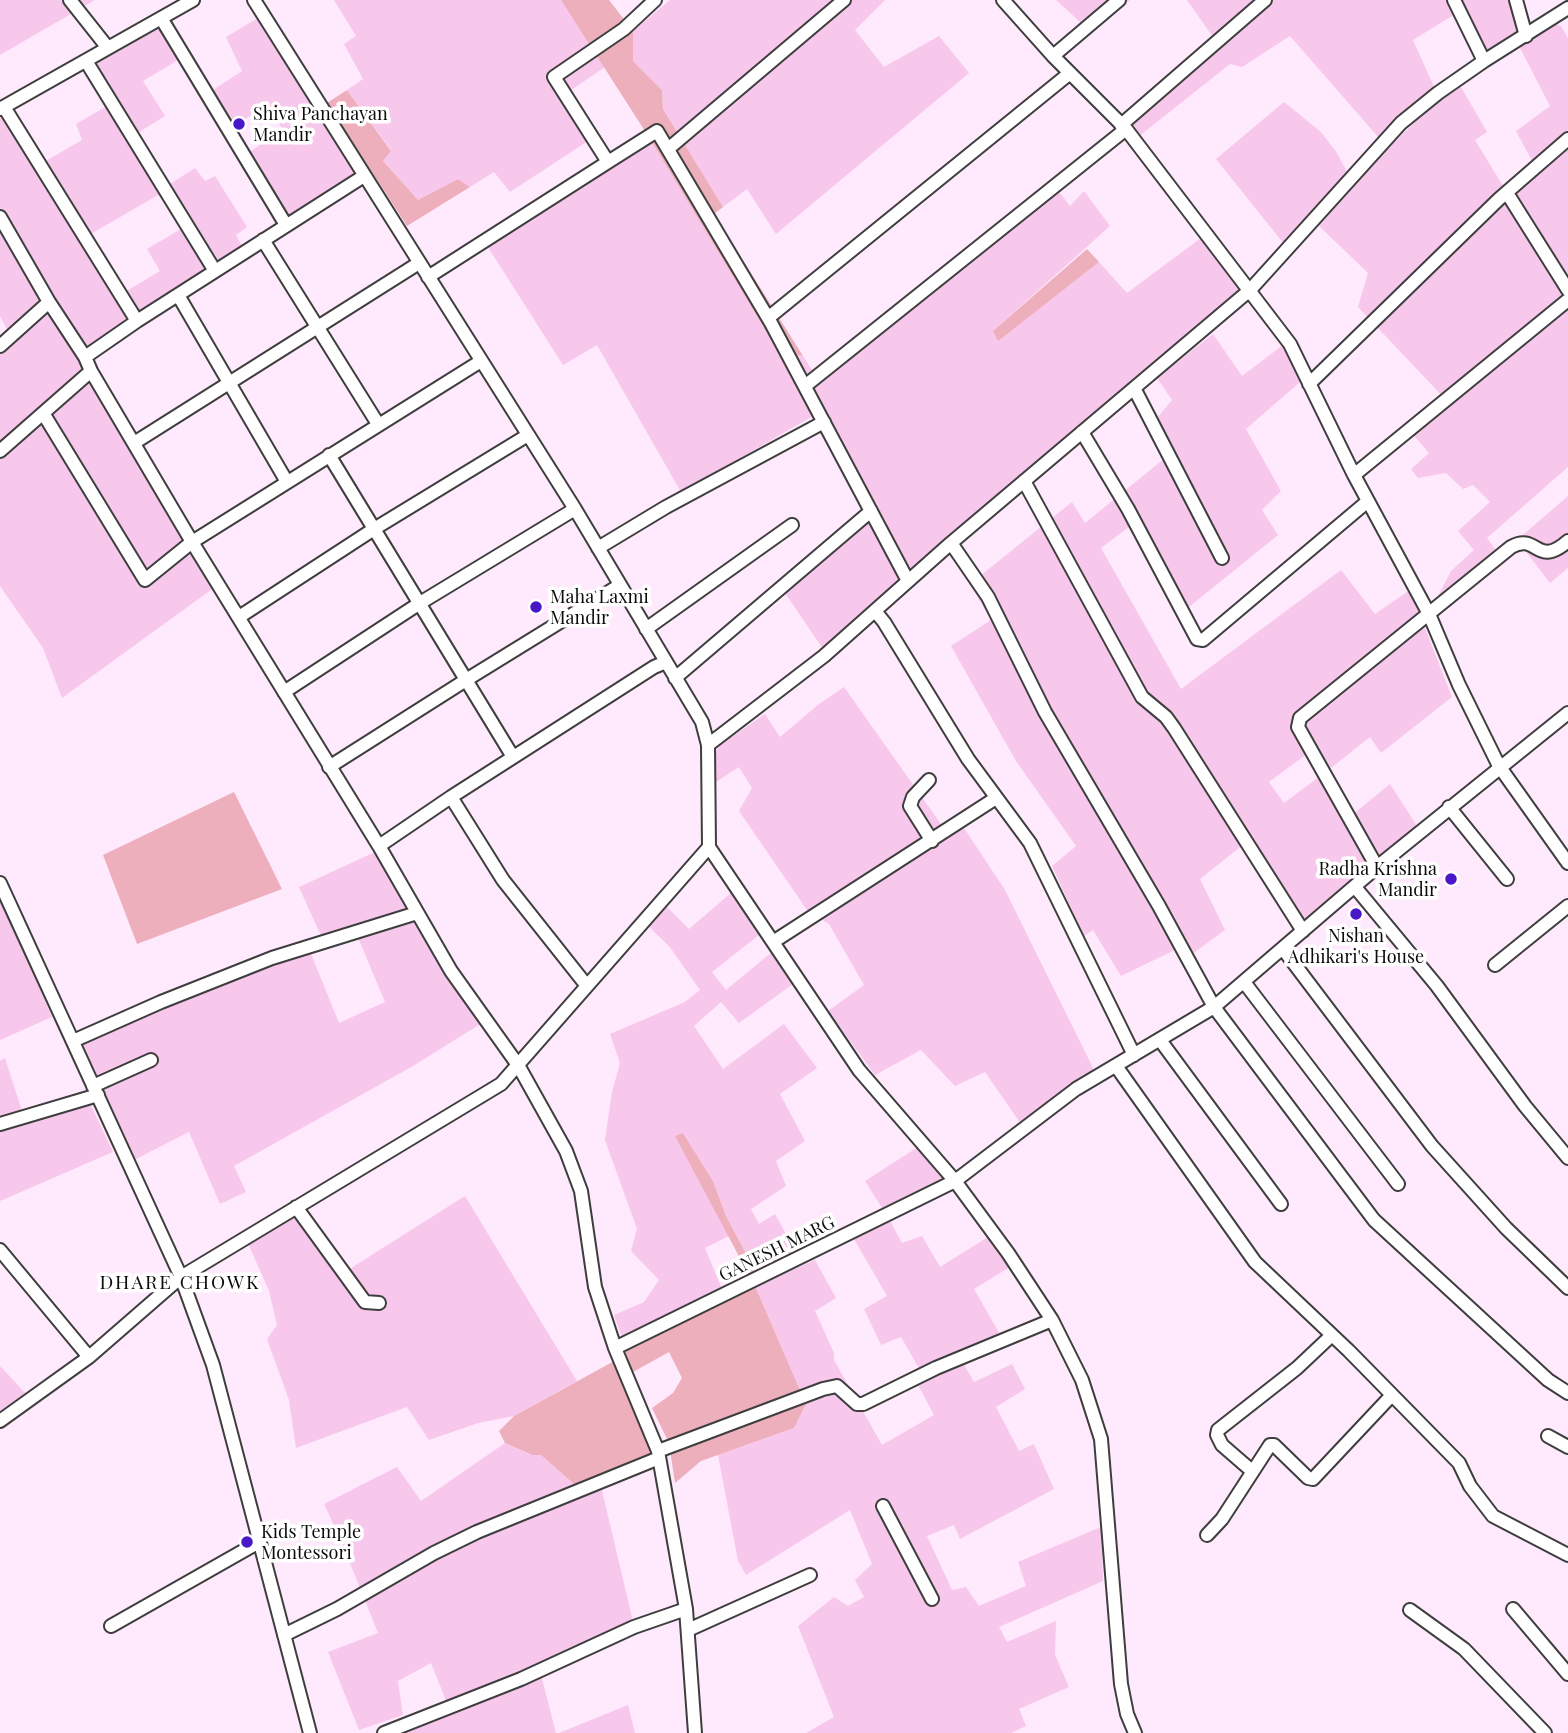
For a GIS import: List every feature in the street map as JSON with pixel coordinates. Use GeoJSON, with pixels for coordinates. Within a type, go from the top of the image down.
{"type":"FeatureCollection","features":[{"type":"Feature","properties":{"kind":"street"},"geometry":{"type":"LineString","coordinates":[[70,0],[108,48]]}},
{"type":"Feature","properties":{"kind":"street"},"geometry":{"type":"LineString","coordinates":[[137,321],[2,108],[193,0]]}},
{"type":"Feature","properties":{"kind":"street"},"geometry":{"type":"LineString","coordinates":[[254,0],[575,509],[702,722],[708,745],[709,846],[859,1070],[955,1181],[1008,1253],[1052,1320],[1082,1380],[1101,1439],[1121,1684],[1127,1714],[1135,1733]]}},
{"type":"Feature","properties":{"kind":"street"},"geometry":{"type":"LineString","coordinates":[[608,162],[554,77],[624,29],[655,0]]}},
{"type":"Feature","properties":{"kind":"street"},"geometry":{"type":"LineString","coordinates":[[668,149],[844,0]]}},
{"type":"Feature","properties":{"kind":"street"},"geometry":{"type":"LineString","coordinates":[[1003,0],[1053,56],[1124,127],[1290,344],[1354,475],[1430,614],[1459,685],[1499,766],[1568,863]]}},
{"type":"Feature","properties":{"kind":"street"},"geometry":{"type":"LineString","coordinates":[[1053,56],[1119,0]]}},
{"type":"Feature","properties":{"kind":"street"},"geometry":{"type":"LineString","coordinates":[[805,386],[1124,127],[1265,0]]}},
{"type":"Feature","properties":{"kind":"street"},"geometry":{"type":"LineString","coordinates":[[1454,0],[1484,61]]}},
{"type":"Feature","properties":{"kind":"street"},"geometry":{"type":"LineString","coordinates":[[1516,0],[1526,36]]}},
{"type":"Feature","properties":{"kind":"street"},"geometry":{"type":"LineString","coordinates":[[708,745],[814,664],[951,543],[1250,290],[1401,123],[1484,61],[1564,11],[1568,27]]}},
{"type":"Feature","properties":{"kind":"street"},"geometry":{"type":"LineString","coordinates":[[161,18],[286,225]]}},
{"type":"Feature","properties":{"kind":"street"},"geometry":{"type":"LineString","coordinates":[[86,61],[215,271]]}},
{"type":"Feature","properties":{"kind":"street"},"geometry":{"type":"LineString","coordinates":[[768,318],[1070,73]]}},
{"type":"Feature","properties":{"kind":"street"},"geometry":{"type":"LineString","coordinates":[[428,277],[657,131],[768,318],[908,581]]}},
{"type":"Feature","properties":{"kind":"street"},"geometry":{"type":"LineString","coordinates":[[1309,384],[1568,139]]}},
{"type":"Feature","properties":{"kind":"street"},"geometry":{"type":"LineString","coordinates":[[85,357],[364,176]]}},
{"type":"Feature","properties":{"kind":"street"},"geometry":{"type":"LineString","coordinates":[[1507,194],[1568,290]]}},
{"type":"Feature","properties":{"kind":"street"},"geometry":{"type":"LineString","coordinates":[[0,217],[192,542],[379,846],[451,971],[518,1065],[566,1151],[581,1191],[596,1287],[615,1348],[659,1454],[686,1609],[695,1733]]}},
{"type":"Feature","properties":{"kind":"street"},"geometry":{"type":"LineString","coordinates":[[263,240],[378,424]]}},
{"type":"Feature","properties":{"kind":"street"},"geometry":{"type":"LineString","coordinates":[[134,443],[419,263]]}},
{"type":"Feature","properties":{"kind":"street"},"geometry":{"type":"LineString","coordinates":[[178,295],[287,482]]}},
{"type":"Feature","properties":{"kind":"street"},"geometry":{"type":"LineString","coordinates":[[1354,475],[1568,300]]}},
{"type":"Feature","properties":{"kind":"street"},"geometry":{"type":"LineString","coordinates":[[0,346],[49,302]]}},
{"type":"Feature","properties":{"kind":"street"},"geometry":{"type":"LineString","coordinates":[[43,413],[145,580],[192,542],[481,360]]}},
{"type":"Feature","properties":{"kind":"street"},"geometry":{"type":"LineString","coordinates":[[0,451],[91,371]]}},
{"type":"Feature","properties":{"kind":"street"},"geometry":{"type":"LineString","coordinates":[[1134,388],[1222,558]]}},
{"type":"Feature","properties":{"kind":"street"},"geometry":{"type":"LineString","coordinates":[[598,548],[666,506],[824,422]]}},
{"type":"Feature","properties":{"kind":"street"},"geometry":{"type":"LineString","coordinates":[[1083,432],[1128,509],[1196,639],[1203,640],[1368,501]]}},
{"type":"Feature","properties":{"kind":"street"},"geometry":{"type":"LineString","coordinates":[[239,617],[374,529],[528,435]]}},
{"type":"Feature","properties":{"kind":"street"},"geometry":{"type":"LineString","coordinates":[[329,455],[513,757]]}},
{"type":"Feature","properties":{"kind":"street"},"geometry":{"type":"LineString","coordinates":[[1024,481],[1142,697],[1166,717],[1174,728],[1303,931]]}},
{"type":"Feature","properties":{"kind":"street"},"geometry":{"type":"LineString","coordinates":[[284,692],[419,603],[575,509]]}},
{"type":"Feature","properties":{"kind":"street"},"geometry":{"type":"LineString","coordinates":[[675,678],[871,511]]}},
{"type":"Feature","properties":{"kind":"street"},"geometry":{"type":"LineString","coordinates":[[646,629],[792,525]]}},
{"type":"Feature","properties":{"kind":"street"},"geometry":{"type":"LineString","coordinates":[[1377,867],[1298,727],[1300,718],[1518,543],[1529,543],[1542,552],[1552,553],[1568,541]]}},
{"type":"Feature","properties":{"kind":"street"},"geometry":{"type":"LineString","coordinates":[[951,543],[988,597],[1045,712],[1159,906],[1214,1007],[1374,1220],[1548,1380],[1568,1393]]}},
{"type":"Feature","properties":{"kind":"street"},"geometry":{"type":"LineString","coordinates":[[329,767],[620,585]]}},
{"type":"Feature","properties":{"kind":"street"},"geometry":{"type":"LineString","coordinates":[[875,611],[968,758],[1030,843],[1134,1055]]}},
{"type":"Feature","properties":{"kind":"street"},"geometry":{"type":"LineString","coordinates":[[379,846],[513,757],[666,662]]}},
{"type":"Feature","properties":{"kind":"street","name":"GANESH MARG"},"geometry":{"type":"LineString","coordinates":[[615,1348],[955,1181],[1076,1089],[1214,1007],[1449,807],[1568,713]]}},
{"type":"Feature","properties":{"kind":"street"},"geometry":{"type":"LineString","coordinates":[[929,780],[913,797],[910,806],[932,841]]}},
{"type":"Feature","properties":{"kind":"street"},"geometry":{"type":"LineString","coordinates":[[451,797],[503,880],[587,986]]}},
{"type":"Feature","properties":{"kind":"street"},"geometry":{"type":"LineString","coordinates":[[773,942],[996,798]]}},
{"type":"Feature","properties":{"kind":"street"},"geometry":{"type":"LineString","coordinates":[[1449,807],[1507,879]]}},
{"type":"Feature","properties":{"kind":"street"},"geometry":{"type":"LineString","coordinates":[[0,1421],[89,1357],[181,1276],[501,1084],[709,846]]}},
{"type":"Feature","properties":{"kind":"street"},"geometry":{"type":"LineString","coordinates":[[0,883],[181,1276],[213,1365],[310,1733]]}},
{"type":"Feature","properties":{"kind":"street"},"geometry":{"type":"LineString","coordinates":[[1354,887],[1437,986],[1525,1106],[1568,1158]]}},
{"type":"Feature","properties":{"kind":"street"},"geometry":{"type":"LineString","coordinates":[[1495,965],[1568,906]]}},
{"type":"Feature","properties":{"kind":"street"},"geometry":{"type":"LineString","coordinates":[[73,1041],[161,1002],[272,958],[417,913]]}},
{"type":"Feature","properties":{"kind":"street"},"geometry":{"type":"LineString","coordinates":[[1283,949],[1440,1155],[1506,1228],[1568,1288]]}},
{"type":"Feature","properties":{"kind":"street"},"geometry":{"type":"LineString","coordinates":[[1244,982],[1398,1184]]}},
{"type":"Feature","properties":{"kind":"street"},"geometry":{"type":"LineString","coordinates":[[1160,1040],[1281,1204]]}},
{"type":"Feature","properties":{"kind":"street"},"geometry":{"type":"LineString","coordinates":[[0,1124],[96,1091],[151,1060]]}},
{"type":"Feature","properties":{"kind":"street"},"geometry":{"type":"LineString","coordinates":[[1116,1066],[1255,1262],[1332,1335],[1459,1464],[1470,1486],[1493,1516],[1568,1556]]}},
{"type":"Feature","properties":{"kind":"street"},"geometry":{"type":"LineString","coordinates":[[296,1207],[365,1302],[379,1303]]}},
{"type":"Feature","properties":{"kind":"street"},"geometry":{"type":"LineString","coordinates":[[0,1250],[89,1357]]}},
{"type":"Feature","properties":{"kind":"street"},"geometry":{"type":"LineString","coordinates":[[284,1635],[477,1532],[659,1454],[823,1389],[837,1386],[857,1404],[863,1404],[936,1368],[1052,1320]]}},
{"type":"Feature","properties":{"kind":"street"},"geometry":{"type":"LineString","coordinates":[[1252,1471],[1222,1445],[1217,1435],[1219,1430],[1297,1368],[1332,1335]]}},
{"type":"Feature","properties":{"kind":"street"},"geometry":{"type":"LineString","coordinates":[[1207,1535],[1222,1519],[1270,1445],[1274,1445],[1308,1478],[1313,1479],[1392,1395]]}},
{"type":"Feature","properties":{"kind":"street"},"geometry":{"type":"LineString","coordinates":[[1548,1436],[1568,1447]]}},
{"type":"Feature","properties":{"kind":"street"},"geometry":{"type":"LineString","coordinates":[[883,1506],[932,1600]]}},
{"type":"Feature","properties":{"kind":"street"},"geometry":{"type":"LineString","coordinates":[[111,1626],[259,1542]]}},
{"type":"Feature","properties":{"kind":"street"},"geometry":{"type":"LineString","coordinates":[[688,1630],[810,1575]]}},
{"type":"Feature","properties":{"kind":"street"},"geometry":{"type":"LineString","coordinates":[[384,1733],[521,1679],[634,1627],[686,1609]]}},
{"type":"Feature","properties":{"kind":"street"},"geometry":{"type":"LineString","coordinates":[[1513,1609],[1568,1674]]}},
{"type":"Feature","properties":{"kind":"street"},"geometry":{"type":"LineString","coordinates":[[1410,1610],[1464,1649],[1545,1733]]}},
{"type":"Feature","properties":{"kind":"shaded area"},"geometry":{"type":"Polygon","coordinates":[[[0,0],[95,0],[0,55],[0,0]]]}},
{"type":"Feature","properties":{"kind":"shaded area"},"geometry":{"type":"Polygon","coordinates":[[[334,0],[561,0],[605,67],[561,97],[588,141],[510,192],[494,172],[470,187],[458,179],[418,200],[383,161],[391,150],[347,90],[363,79],[344,44],[356,36],[334,0]]]}},
{"type":"Feature","properties":{"kind":"shaded area"},"geometry":{"type":"Polygon","coordinates":[[[561,0],[609,0],[633,31],[633,61],[662,90],[663,109],[723,207],[714,214],[803,356],[778,351],[650,139],[561,0]]]}},
{"type":"Feature","properties":{"kind":"shaded area"},"geometry":{"type":"Polygon","coordinates":[[[670,0],[885,0],[855,30],[884,67],[939,36],[969,73],[776,234],[747,189],[723,207],[663,109],[662,90],[633,61],[633,31],[670,0]]]}},
{"type":"Feature","properties":{"kind":"shaded area"},"geometry":{"type":"Polygon","coordinates":[[[1056,0],[1130,0],[1090,31],[1056,0]]]}},
{"type":"Feature","properties":{"kind":"shaded area"},"geometry":{"type":"Polygon","coordinates":[[[1187,0],[1514,0],[1524,30],[1487,53],[1465,8],[1413,40],[1435,89],[1404,111],[1379,138],[1290,36],[1242,67],[1230,64],[1138,137],[1120,121],[1215,40],[1187,0]]]}},
{"type":"Feature","properties":{"kind":"shaded area"},"geometry":{"type":"Polygon","coordinates":[[[258,18],[356,175],[288,222],[248,153],[283,130],[268,105],[234,126],[213,90],[242,71],[226,37],[258,18]]]}},
{"type":"Feature","properties":{"kind":"shaded area"},"geometry":{"type":"Polygon","coordinates":[[[1554,24],[1561,26],[1568,38],[1568,467],[1487,538],[1500,556],[1434,604],[1451,571],[1474,550],[1458,531],[1490,502],[1473,485],[1463,489],[1446,473],[1418,478],[1411,469],[1429,453],[1410,431],[1447,401],[1358,307],[1368,273],[1319,226],[1369,167],[1441,99],[1461,87],[1487,132],[1475,140],[1503,186],[1532,161],[1516,131],[1550,106],[1519,46],[1554,24]]]}},
{"type":"Feature","properties":{"kind":"shaded area"},"geometry":{"type":"Polygon","coordinates":[[[160,26],[178,60],[143,81],[165,116],[136,134],[167,186],[195,168],[205,181],[215,176],[247,227],[236,235],[244,250],[91,346],[79,360],[85,375],[215,587],[62,698],[43,648],[0,586],[0,339],[8,331],[0,316],[0,118],[13,111],[44,162],[82,140],[76,124],[107,106],[85,68],[160,26]],[[160,194],[89,235],[125,292],[160,271],[147,249],[181,229],[160,194]]]}},
{"type":"Feature","properties":{"kind":"shaded area"},"geometry":{"type":"Polygon","coordinates":[[[347,90],[391,151],[383,161],[418,200],[458,179],[470,187],[407,226],[327,103],[347,90]]]}},
{"type":"Feature","properties":{"kind":"shaded area"},"geometry":{"type":"Polygon","coordinates":[[[1284,102],[1321,132],[1347,172],[1284,244],[1216,159],[1284,102]]]}},
{"type":"Feature","properties":{"kind":"shaded area"},"geometry":{"type":"Polygon","coordinates":[[[650,139],[778,351],[803,356],[818,379],[1057,189],[1070,206],[1084,191],[1110,226],[994,330],[998,340],[1099,262],[1127,293],[1201,238],[1239,283],[1239,295],[823,649],[781,587],[867,517],[813,416],[681,492],[597,345],[563,365],[486,244],[650,139]]]}},
{"type":"Feature","properties":{"kind":"shaded area"},"geometry":{"type":"Polygon","coordinates":[[[1087,249],[1099,262],[998,341],[993,331],[1087,249]]]}},
{"type":"Feature","properties":{"kind":"shaded area"},"geometry":{"type":"Polygon","coordinates":[[[1213,334],[1242,376],[1283,345],[1300,382],[1246,429],[1281,491],[1262,510],[1278,535],[1184,611],[1133,524],[1101,548],[1181,689],[1341,570],[1375,614],[1410,590],[1452,697],[1381,753],[1370,737],[1331,768],[1315,748],[1269,782],[1284,803],[1327,771],[1352,815],[1390,784],[1417,826],[1300,927],[1244,844],[1200,879],[1225,930],[1184,960],[1177,949],[1121,976],[1093,930],[1084,936],[1052,866],[1076,846],[1016,761],[951,646],[991,620],[970,584],[1072,502],[1085,523],[1165,458],[1153,423],[1172,400],[1157,378],[1213,334]]]}},
{"type":"Feature","properties":{"kind":"shaded area"},"geometry":{"type":"Polygon","coordinates":[[[1568,496],[1568,568],[1550,583],[1517,540],[1568,496]]]}},
{"type":"Feature","properties":{"kind":"shaded area"},"geometry":{"type":"Polygon","coordinates":[[[844,687],[943,827],[958,819],[1005,890],[1095,1072],[1021,1124],[985,1072],[955,1086],[921,1050],[875,1075],[828,1011],[864,985],[829,924],[807,910],[739,811],[752,788],[739,767],[713,784],[716,751],[720,745],[765,714],[780,737],[844,687]]]}},
{"type":"Feature","properties":{"kind":"shaded area"},"geometry":{"type":"Polygon","coordinates":[[[234,792],[282,889],[137,944],[103,855],[234,792]]]}},
{"type":"Feature","properties":{"kind":"shaded area"},"geometry":{"type":"Polygon","coordinates":[[[375,852],[444,972],[482,1023],[413,1066],[234,1166],[246,1192],[220,1204],[189,1132],[130,1162],[72,1036],[307,944],[339,1023],[385,1002],[354,928],[322,938],[299,887],[375,852]]]}},
{"type":"Feature","properties":{"kind":"shaded area"},"geometry":{"type":"Polygon","coordinates":[[[731,893],[759,935],[712,972],[726,990],[772,952],[793,984],[739,1023],[721,1002],[694,1026],[723,1069],[784,1024],[817,1068],[780,1094],[805,1141],[776,1161],[786,1186],[751,1209],[759,1224],[775,1214],[797,1254],[757,1274],[726,1216],[713,1181],[683,1133],[676,1136],[729,1236],[705,1248],[722,1289],[622,1338],[614,1315],[644,1302],[659,1280],[631,1251],[637,1229],[605,1140],[612,1092],[620,1063],[610,1034],[685,1002],[700,990],[669,946],[647,925],[664,904],[689,929],[731,893]]]}},
{"type":"Feature","properties":{"kind":"shaded area"},"geometry":{"type":"Polygon","coordinates":[[[0,898],[52,1017],[0,1040],[0,898]]]}},
{"type":"Feature","properties":{"kind":"shaded area"},"geometry":{"type":"Polygon","coordinates":[[[5,1058],[23,1114],[84,1091],[113,1152],[0,1201],[0,1061],[5,1058]]]}},
{"type":"Feature","properties":{"kind":"shaded area"},"geometry":{"type":"Polygon","coordinates":[[[683,1133],[713,1181],[726,1216],[757,1274],[750,1277],[675,1136],[683,1133]]]}},
{"type":"Feature","properties":{"kind":"shaded area"},"geometry":{"type":"Polygon","coordinates":[[[918,1147],[946,1177],[944,1182],[884,1211],[865,1181],[918,1147]]]}},
{"type":"Feature","properties":{"kind":"shaded area"},"geometry":{"type":"Polygon","coordinates":[[[465,1196],[577,1381],[514,1416],[478,1423],[429,1440],[407,1407],[296,1448],[289,1400],[267,1339],[277,1325],[269,1291],[247,1241],[296,1210],[340,1275],[465,1196]]]}},
{"type":"Feature","properties":{"kind":"shaded area"},"geometry":{"type":"Polygon","coordinates":[[[889,1219],[902,1243],[922,1236],[940,1267],[988,1237],[1010,1267],[974,1289],[1002,1338],[962,1361],[974,1382],[1012,1364],[1025,1389],[996,1407],[1019,1451],[1034,1444],[1054,1489],[960,1539],[954,1525],[927,1536],[952,1590],[966,1587],[979,1606],[1026,1586],[1018,1562],[1101,1527],[1103,1581],[999,1627],[1007,1642],[1056,1621],[1055,1655],[1069,1687],[1019,1709],[1026,1726],[1011,1733],[806,1733],[834,1717],[798,1626],[834,1597],[848,1606],[864,1597],[855,1580],[872,1564],[850,1510],[746,1575],[738,1561],[718,1455],[794,1428],[806,1404],[755,1286],[815,1260],[836,1298],[815,1311],[834,1353],[834,1360],[882,1445],[934,1415],[916,1381],[924,1377],[901,1337],[881,1345],[864,1309],[887,1296],[854,1239],[889,1219]]]}},
{"type":"Feature","properties":{"kind":"shaded area"},"geometry":{"type":"Polygon","coordinates":[[[755,1286],[806,1404],[794,1428],[701,1461],[675,1483],[669,1443],[652,1408],[673,1393],[682,1378],[669,1352],[633,1372],[625,1351],[628,1345],[755,1286]]]}},
{"type":"Feature","properties":{"kind":"shaded area"},"geometry":{"type":"Polygon","coordinates":[[[616,1360],[661,1464],[583,1492],[541,1455],[532,1455],[505,1443],[499,1431],[514,1416],[616,1360]]]}},
{"type":"Feature","properties":{"kind":"shaded area"},"geometry":{"type":"Polygon","coordinates":[[[0,1366],[26,1394],[0,1413],[0,1366]]]}},
{"type":"Feature","properties":{"kind":"shaded area"},"geometry":{"type":"Polygon","coordinates":[[[505,1443],[531,1455],[541,1455],[583,1492],[601,1486],[634,1626],[540,1671],[556,1733],[399,1733],[451,1713],[431,1663],[398,1681],[403,1715],[359,1730],[328,1652],[378,1633],[324,1504],[397,1467],[421,1501],[505,1443]]]}},
{"type":"Feature","properties":{"kind":"shaded area"},"geometry":{"type":"Polygon","coordinates":[[[628,1705],[635,1733],[559,1733],[628,1705]]]}},
{"type":"Feature","properties":{"kind":"place","name":"Shiva Panchayan Mandir"},"geometry":{"type":"Point","coordinates":[239,124]}},
{"type":"Feature","properties":{"kind":"place","name":"Maha Laxmi Mandir"},"geometry":{"type":"Point","coordinates":[536,607]}},
{"type":"Feature","properties":{"kind":"place","name":"Radha Krishna Mandir"},"geometry":{"type":"Point","coordinates":[1451,879]}},
{"type":"Feature","properties":{"kind":"place","name":"Nishan Adhikari's House"},"geometry":{"type":"Point","coordinates":[1356,914]}},
{"type":"Feature","properties":{"kind":"place","name":"Kids Temple Montessori"},"geometry":{"type":"Point","coordinates":[247,1542]}},
{"type":"Feature","properties":{"kind":"district","name":"DHARE CHOWK"},"geometry":{"type":"Point","coordinates":[180,1283]}}]}
